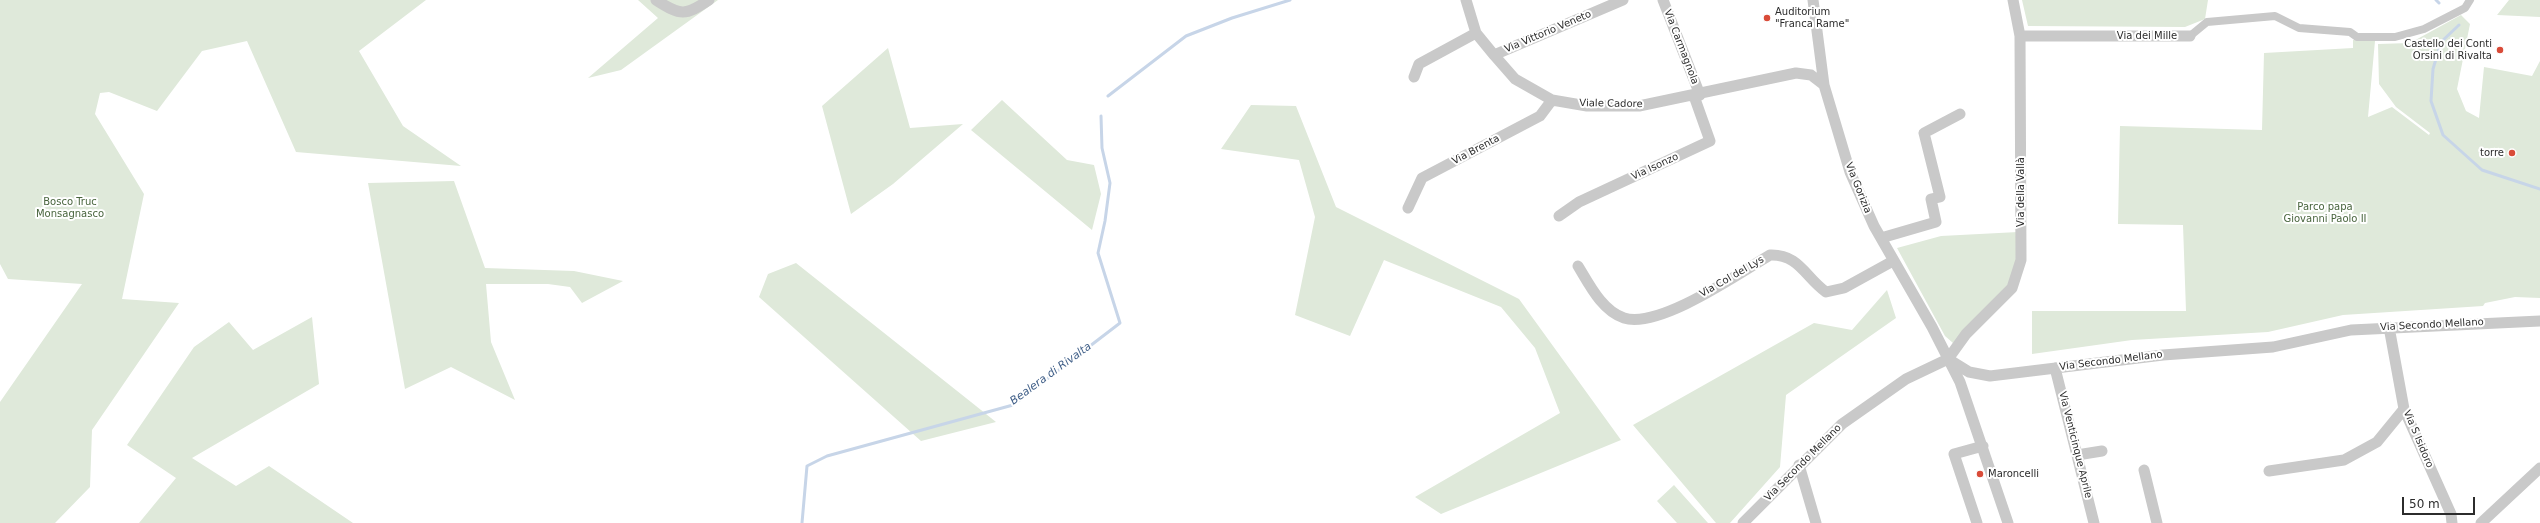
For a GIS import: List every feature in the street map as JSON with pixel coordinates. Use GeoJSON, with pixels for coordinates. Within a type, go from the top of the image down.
{"type":"FeatureCollection","features":[{"type":"Feature","properties":{"kind":"street"},"geometry":{"type":"LineString","coordinates":[[656,0],[674,12],[689,13],[710,0]]}},
{"type":"Feature","properties":{"kind":"street","name":"Viale Cadore"},"geometry":{"type":"LineString","coordinates":[[1466,0],[1476,33],[1494,55],[1515,79],[1552,100],[1587,106],[1639,106],[1796,73],[1812,75],[1824,85]]}},
{"type":"Feature","properties":{"kind":"street","name":"Via Vittorio Veneto"},"geometry":{"type":"LineString","coordinates":[[1494,55],[1623,0]]}},
{"type":"Feature","properties":{"kind":"street","name":"Via Carmagnola"},"geometry":{"type":"LineString","coordinates":[[1663,0],[1697,95]]}},
{"type":"Feature","properties":{"kind":"street","name":"Via Gorizia"},"geometry":{"type":"LineString","coordinates":[[1813,0],[1824,85],[1850,172],[1893,261],[1960,382],[2008,523]]}},
{"type":"Feature","properties":{"kind":"street","name":"Via della Vallà"},"geometry":{"type":"LineString","coordinates":[[1948,359],[1966,334],[2012,288],[2021,260],[2020,36],[2013,0]]}},
{"type":"Feature","properties":{"kind":"street","name":"Via dei Mille"},"geometry":{"type":"LineString","coordinates":[[2020,36],[2190,36],[2207,22],[2275,16],[2299,28],[2350,32],[2358,38],[2395,37],[2424,29],[2465,8],[2470,0]]}},
{"type":"Feature","properties":{"kind":"street"},"geometry":{"type":"LineString","coordinates":[[1414,77],[1419,64],[1476,33]]}},
{"type":"Feature","properties":{"kind":"street","name":"Via Isonzo"},"geometry":{"type":"LineString","coordinates":[[1559,216],[1579,202],[1710,141],[1697,95]]}},
{"type":"Feature","properties":{"kind":"street","name":"Via Brenta"},"geometry":{"type":"LineString","coordinates":[[1408,208],[1422,178],[1540,116],[1552,100]]}},
{"type":"Feature","properties":{"kind":"street"},"geometry":{"type":"LineString","coordinates":[[1881,238],[1936,222],[1930,199],[1940,197],[1924,133],[1960,114]]}},
{"type":"Feature","properties":{"kind":"street","name":"Via Col del Lys"},"geometry":{"type":"LineString","coordinates":[[1578,266],[1600,301],[1624,318],[1652,318],[1682,306],[1770,255],[1784,255],[1796,262],[1813,283],[1826,292],[1844,288],[1893,261]]}},
{"type":"Feature","properties":{"kind":"street","name":"Via Secondo Mellano"},"geometry":{"type":"LineString","coordinates":[[1744,523],[1842,424],[1906,379],[1948,359],[1969,372],[1990,376],[2163,355],[2273,347],[2351,330],[2540,321]]}},
{"type":"Feature","properties":{"kind":"street","name":"Via S Isidoro"},"geometry":{"type":"LineString","coordinates":[[2389,327],[2404,409],[2451,514],[2452,523]]}},
{"type":"Feature","properties":{"kind":"street","name":"Via Venticinque Aprile"},"geometry":{"type":"LineString","coordinates":[[2055,368],[2094,523]]}},
{"type":"Feature","properties":{"kind":"street"},"geometry":{"type":"LineString","coordinates":[[2269,471],[2344,460],[2377,442],[2404,409]]}},
{"type":"Feature","properties":{"kind":"street"},"geometry":{"type":"LineString","coordinates":[[1977,523],[1954,454],[1983,446]]}},
{"type":"Feature","properties":{"kind":"street"},"geometry":{"type":"LineString","coordinates":[[2077,455],[2102,451]]}},
{"type":"Feature","properties":{"kind":"street"},"geometry":{"type":"LineString","coordinates":[[1799,466],[1816,523]]}},
{"type":"Feature","properties":{"kind":"street"},"geometry":{"type":"LineString","coordinates":[[2481,523],[2540,468]]}},
{"type":"Feature","properties":{"kind":"street"},"geometry":{"type":"LineString","coordinates":[[2144,470],[2157,523]]}},
{"type":"Feature","properties":{"kind":"green space","name":"Bosco Truc Monsagnasco"},"geometry":{"type":"Polygon","coordinates":[[[0,0],[426,0],[359,51],[403,126],[461,166],[296,152],[247,41],[202,51],[157,111],[109,92],[100,93],[95,114],[144,194],[122,299],[179,303],[92,430],[90,487],[55,523],[0,523],[0,402],[82,284],[8,279],[0,264],[0,0]]]}},
{"type":"Feature","properties":{"kind":"green space"},"geometry":{"type":"Polygon","coordinates":[[[638,0],[718,0],[621,70],[588,78],[658,18],[638,0]]]}},
{"type":"Feature","properties":{"kind":"green space"},"geometry":{"type":"Polygon","coordinates":[[[2022,0],[2208,0],[2205,19],[2185,27],[2028,26],[2022,0]]]}},
{"type":"Feature","properties":{"kind":"green space"},"geometry":{"type":"Polygon","coordinates":[[[2509,0],[2540,0],[2540,17],[2497,15],[2509,0]]]}},
{"type":"Feature","properties":{"kind":"green space","name":"Parco papa Giovanni Paolo II"},"geometry":{"type":"Polygon","coordinates":[[[2461,15],[2470,24],[2457,89],[2466,111],[2479,118],[2484,67],[2532,76],[2540,61],[2540,298],[2515,297],[2485,303],[2483,306],[2343,315],[2268,332],[2132,340],[2032,354],[2032,311],[2186,311],[2183,225],[2118,224],[2120,126],[2262,130],[2264,53],[2353,48],[2353,40],[2375,41],[2368,117],[2392,107],[2429,135],[2430,133],[2396,107],[2379,84],[2378,44],[2410,43],[2461,15]]]}},
{"type":"Feature","properties":{"kind":"green space"},"geometry":{"type":"Polygon","coordinates":[[[888,48],[910,128],[963,124],[893,184],[851,214],[822,106],[888,48]]]}},
{"type":"Feature","properties":{"kind":"green space"},"geometry":{"type":"Polygon","coordinates":[[[1002,100],[1067,160],[1094,165],[1101,194],[1092,230],[971,130],[1002,100]]]}},
{"type":"Feature","properties":{"kind":"green space"},"geometry":{"type":"Polygon","coordinates":[[[1251,105],[1296,106],[1336,207],[1519,299],[1621,440],[1441,514],[1415,497],[1560,413],[1535,348],[1501,307],[1384,260],[1350,336],[1295,315],[1315,217],[1299,160],[1221,149],[1251,105]]]}},
{"type":"Feature","properties":{"kind":"green space"},"geometry":{"type":"Polygon","coordinates":[[[454,181],[485,268],[574,271],[623,281],[582,303],[570,287],[548,284],[486,284],[491,342],[515,400],[451,367],[405,389],[368,183],[454,181]]]}},
{"type":"Feature","properties":{"kind":"green space"},"geometry":{"type":"Polygon","coordinates":[[[2018,232],[2017,262],[2009,285],[1953,343],[1945,336],[1897,248],[1941,236],[2018,232]]]}},
{"type":"Feature","properties":{"kind":"green space"},"geometry":{"type":"Polygon","coordinates":[[[796,263],[996,422],[921,441],[759,297],[768,274],[796,263]]]}},
{"type":"Feature","properties":{"kind":"green space"},"geometry":{"type":"Polygon","coordinates":[[[1887,290],[1896,318],[1786,395],[1780,467],[1730,523],[1716,523],[1633,425],[1814,323],[1852,330],[1887,290]]]}},
{"type":"Feature","properties":{"kind":"green space"},"geometry":{"type":"Polygon","coordinates":[[[312,317],[319,384],[192,458],[236,486],[269,466],[353,523],[139,523],[176,478],[127,445],[194,347],[229,322],[253,350],[312,317]]]}},
{"type":"Feature","properties":{"kind":"green space"},"geometry":{"type":"Polygon","coordinates":[[[1674,485],[1708,523],[1677,523],[1657,501],[1674,485]]]}},
{"type":"Feature","properties":{"kind":"waterway","name":"Bealera di Rivalta"},"geometry":{"type":"LineString","coordinates":[[1108,96],[1186,36],[1232,18],[1290,0]]}},
{"type":"Feature","properties":{"kind":"waterway","name":"Bealera di Rivalta"},"geometry":{"type":"LineString","coordinates":[[2436,0],[2439,3]]}},
{"type":"Feature","properties":{"kind":"waterway","name":"Bealera di Rivalta"},"geometry":{"type":"LineString","coordinates":[[2459,25],[2441,42],[2433,69],[2431,101],[2443,135],[2482,170],[2540,189]]}},
{"type":"Feature","properties":{"kind":"waterway","name":"Bealera di Rivalta"},"geometry":{"type":"LineString","coordinates":[[802,523],[807,466],[827,456],[1013,405],[1120,323],[1098,253],[1105,221],[1110,183],[1102,148],[1101,116]]}},
{"type":"Feature","properties":{"kind":"place","name":"Auditorium \"Franca Rame\""},"geometry":{"type":"Point","coordinates":[1767,18]}},
{"type":"Feature","properties":{"kind":"place","name":"Castello dei Conti Orsini di Rivalta"},"geometry":{"type":"Point","coordinates":[2500,50]}},
{"type":"Feature","properties":{"kind":"place","name":"torre"},"geometry":{"type":"Point","coordinates":[2512,153]}},
{"type":"Feature","properties":{"kind":"place","name":"Maroncelli"},"geometry":{"type":"Point","coordinates":[1980,474]}}]}
